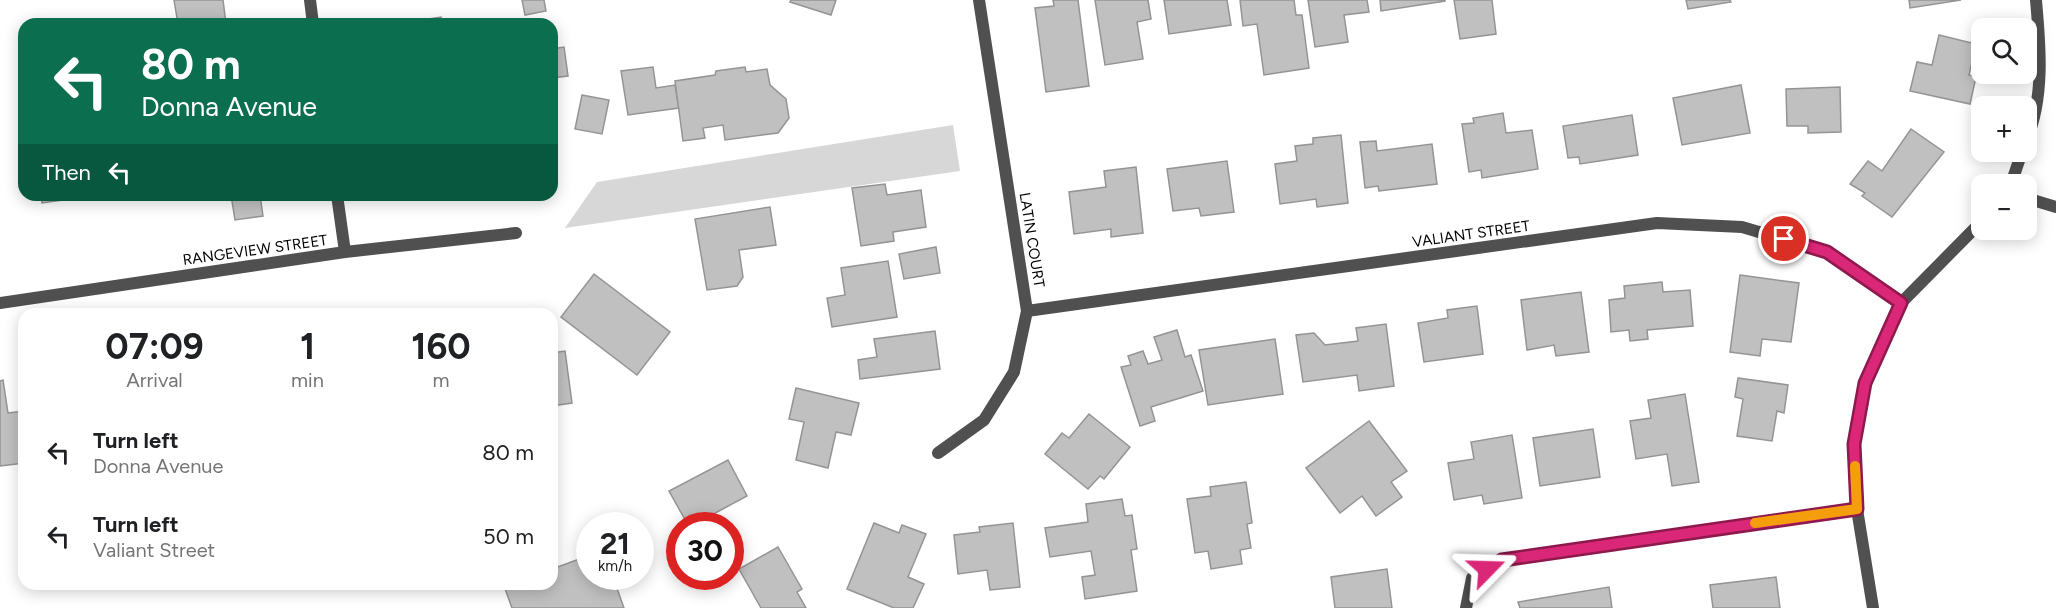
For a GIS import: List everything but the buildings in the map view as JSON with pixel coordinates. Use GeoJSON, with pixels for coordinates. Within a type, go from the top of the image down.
{"type":"FeatureCollection","features":[{"type":"Feature","properties":{"kind":"street"},"geometry":{"type":"LineString","coordinates":[[310,0],[312,18]]}},
{"type":"Feature","properties":{"kind":"street","name":"LATIN COURT"},"geometry":{"type":"LineString","coordinates":[[938,453],[984,420],[1014,372],[1028,311],[979,0]]}},
{"type":"Feature","properties":{"kind":"street"},"geometry":{"type":"LineString","coordinates":[[2036,0],[2040,44],[2037,100]]}},
{"type":"Feature","properties":{"kind":"street"},"geometry":{"type":"LineString","coordinates":[[338,201],[345,252]]}},
{"type":"Feature","properties":{"kind":"street"},"geometry":{"type":"LineString","coordinates":[[2037,201],[2056,207]]}},
{"type":"Feature","properties":{"kind":"street","name":"VALIANT STREET"},"geometry":{"type":"LineString","coordinates":[[1028,311],[1657,223],[1742,227],[1827,252],[1901,303]]}},
{"type":"Feature","properties":{"kind":"street"},"geometry":{"type":"LineString","coordinates":[[1873,608],[1857,509],[1854,444],[1865,383],[1901,303],[1971,232]]}},
{"type":"Feature","properties":{"kind":"street","name":"RANGEVIEW STREET"},"geometry":{"type":"LineString","coordinates":[[0,303],[345,252],[516,233]]}},
{"type":"Feature","properties":{"kind":"street"},"geometry":{"type":"LineString","coordinates":[[1466,608],[1472,578],[1502,560],[1857,509]]}},
{"type":"Feature","properties":{"kind":"shaded area"},"geometry":{"type":"Polygon","coordinates":[[[953,125],[960,171],[565,228],[597,182],[953,125]]]}},
{"type":"Feature","properties":{"kind":"slow traffic"},"geometry":{"type":"LineString","coordinates":[[1755,523],[1857,509],[1855,466]]}},
{"type":"Feature","properties":{"kind":"route"},"geometry":{"type":"LineString","coordinates":[[1487,569],[1502,560],[1857,509],[1854,444],[1865,383],[1901,303],[1827,252],[1784,239]]}}]}
